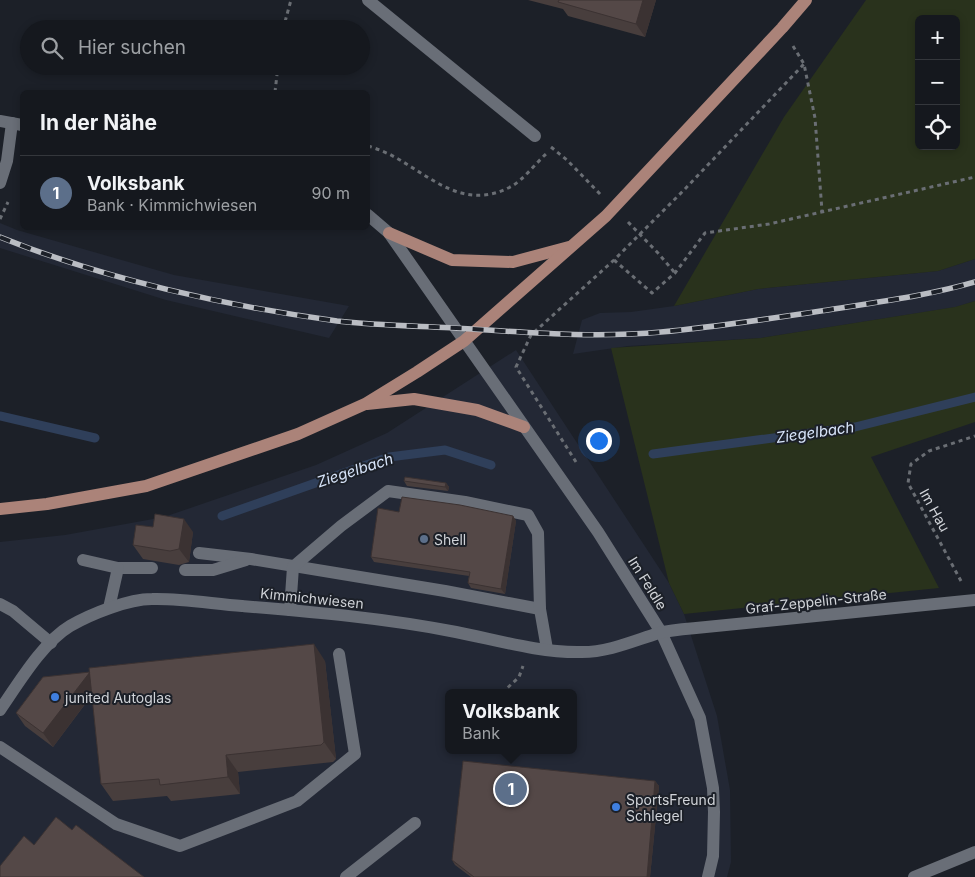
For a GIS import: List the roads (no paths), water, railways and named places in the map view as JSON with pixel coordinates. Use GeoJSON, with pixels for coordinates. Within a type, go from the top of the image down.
{"type":"FeatureCollection","features":[{"type":"Feature","properties":{"kind":"main road"},"geometry":{"type":"LineString","coordinates":[[0,509],[48,504],[146,486],[298,434],[364,404],[464,341],[606,216],[806,0]]}},
{"type":"Feature","properties":{"kind":"main road"},"geometry":{"type":"LineString","coordinates":[[389,233],[452,260],[513,262],[572,246]]}},
{"type":"Feature","properties":{"kind":"main road"},"geometry":{"type":"LineString","coordinates":[[364,404],[414,399],[477,410],[524,427]]}},
{"type":"Feature","properties":{"kind":"street"},"geometry":{"type":"LineString","coordinates":[[368,0],[535,136]]}},
{"type":"Feature","properties":{"kind":"street"},"geometry":{"type":"LineString","coordinates":[[0,183],[7,161],[11,123]]}},
{"type":"Feature","properties":{"kind":"street","name":"Im Feldle"},"geometry":{"type":"LineString","coordinates":[[370,217],[389,233],[598,532],[661,632],[700,718],[713,788],[714,804],[713,856],[708,877]]}},
{"type":"Feature","properties":{"kind":"street"},"geometry":{"type":"LineString","coordinates":[[290,610],[293,567],[341,526],[388,491],[465,502],[528,514],[538,533],[540,609],[547,650]]}},
{"type":"Feature","properties":{"kind":"street"},"geometry":{"type":"LineString","coordinates":[[199,553],[251,559],[540,609]]}},
{"type":"Feature","properties":{"kind":"street"},"geometry":{"type":"LineString","coordinates":[[185,570],[213,570],[251,559]]}},
{"type":"Feature","properties":{"kind":"street"},"geometry":{"type":"LineString","coordinates":[[83,560],[118,568],[152,568]]}},
{"type":"Feature","properties":{"kind":"street"},"geometry":{"type":"LineString","coordinates":[[109,608],[118,568]]}},
{"type":"Feature","properties":{"kind":"street","name":"Kimmichwiesen"},"geometry":{"type":"LineString","coordinates":[[0,710],[30,667],[50,643],[69,627],[109,608],[150,599],[290,610],[389,621],[455,631],[547,650],[582,652],[613,649],[661,632]]}},
{"type":"Feature","properties":{"kind":"street","name":"Graf-Zeppelin-Straße"},"geometry":{"type":"LineString","coordinates":[[661,632],[973,600]]}},
{"type":"Feature","properties":{"kind":"street"},"geometry":{"type":"LineString","coordinates":[[0,604],[13,611],[50,643]]}},
{"type":"Feature","properties":{"kind":"street"},"geometry":{"type":"LineString","coordinates":[[0,747],[116,824],[180,846],[297,801],[355,754],[339,654]]}},
{"type":"Feature","properties":{"kind":"street"},"geometry":{"type":"LineString","coordinates":[[346,877],[415,823]]}},
{"type":"Feature","properties":{"kind":"street"},"geometry":{"type":"LineString","coordinates":[[914,877],[975,852]]}},
{"type":"Feature","properties":{"kind":"waterway","name":"Ziegelbach"},"geometry":{"type":"LineString","coordinates":[[653,454],[855,427],[975,397]]}},
{"type":"Feature","properties":{"kind":"waterway","name":"Ziegelbach"},"geometry":{"type":"LineString","coordinates":[[0,416],[95,438]]}},
{"type":"Feature","properties":{"kind":"waterway","name":"Ziegelbach"},"geometry":{"type":"LineString","coordinates":[[222,516],[389,457],[445,450],[491,465]]}},
{"type":"Feature","properties":{"kind":"railway"},"geometry":{"type":"LineString","coordinates":[[0,237],[81,266],[123,278],[209,299],[295,315],[354,323],[543,333],[614,335],[703,328],[902,298],[975,282]]}},
{"type":"Feature","properties":{"kind":"place","name":"Shell"},"geometry":{"type":"Point","coordinates":[424,539]}},
{"type":"Feature","properties":{"kind":"place","name":"junited Autoglas"},"geometry":{"type":"Point","coordinates":[55,697]}},
{"type":"Feature","properties":{"kind":"place","name":"Volksbank"},"geometry":{"type":"Point","coordinates":[511,789]}},
{"type":"Feature","properties":{"kind":"place","name":"SportsFreund Schlegel"},"geometry":{"type":"Point","coordinates":[616,807]}}]}
